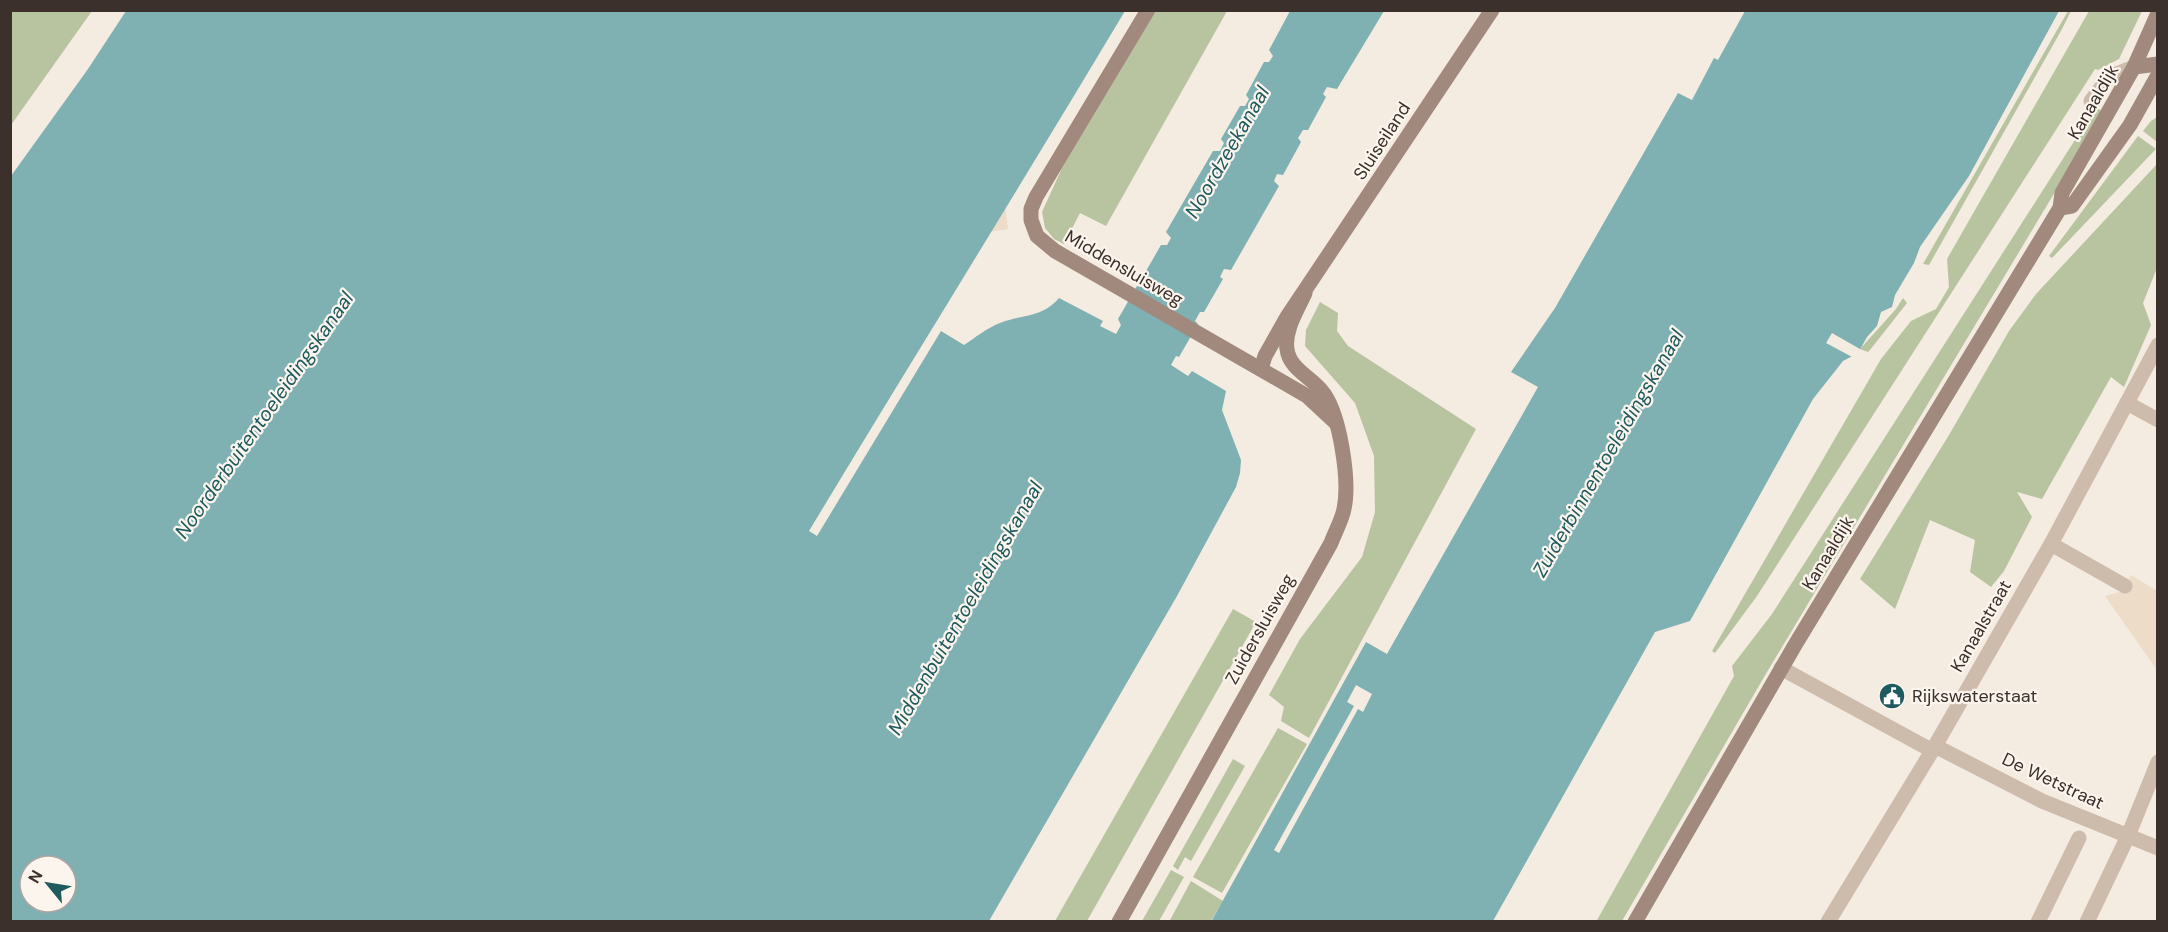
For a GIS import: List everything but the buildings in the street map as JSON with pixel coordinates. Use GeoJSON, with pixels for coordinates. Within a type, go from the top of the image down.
{"type":"FeatureCollection","features":[{"type":"Feature","properties":{"kind":"street","name":"Middensluisweg"},"geometry":{"type":"LineString","coordinates":[[1148,10],[1042,186],[1031,209],[1031,220],[1037,236],[1055,251],[1266,372]]}},
{"type":"Feature","properties":{"kind":"street","name":"Sluiseiland"},"geometry":{"type":"LineString","coordinates":[[1266,372],[1265,356],[1287,317],[1492,10]]}},
{"type":"Feature","properties":{"kind":"street","name":"Kanaaldijk"},"geometry":{"type":"LineString","coordinates":[[1635,921],[1781,668],[2060,208],[2062,193],[2134,67],[2157,13]]}},
{"type":"Feature","properties":{"kind":"street"},"geometry":{"type":"LineString","coordinates":[[2091,101],[2109,77],[2134,67],[2157,64]]}},
{"type":"Feature","properties":{"kind":"street"},"geometry":{"type":"LineString","coordinates":[[2134,67],[2154,91]]}},
{"type":"Feature","properties":{"kind":"street","name":"Kanaaldijk"},"geometry":{"type":"LineString","coordinates":[[2060,208],[2072,206],[2154,91],[2157,75]]}},
{"type":"Feature","properties":{"kind":"street","name":"Sluiseiland"},"geometry":{"type":"LineString","coordinates":[[1289,358],[1286,341],[1305,293]]}},
{"type":"Feature","properties":{"kind":"street","name":"Kanaalstraat"},"geometry":{"type":"LineString","coordinates":[[1828,921],[1933,748],[2051,544],[2157,345]]}},
{"type":"Feature","properties":{"kind":"street"},"geometry":{"type":"LineString","coordinates":[[1289,358],[1329,400],[1336,423],[1307,396],[1266,372],[1289,358]]}},
{"type":"Feature","properties":{"kind":"street"},"geometry":{"type":"LineString","coordinates":[[2127,403],[2157,420]]}},
{"type":"Feature","properties":{"kind":"street","name":"Zuidersluisweg"},"geometry":{"type":"LineString","coordinates":[[1119,921],[1331,543],[1344,509],[1346,472],[1336,423]]}},
{"type":"Feature","properties":{"kind":"street"},"geometry":{"type":"LineString","coordinates":[[2051,544],[2125,586]]}},
{"type":"Feature","properties":{"kind":"street","name":"De Wetstraat"},"geometry":{"type":"LineString","coordinates":[[1781,668],[1933,748],[2042,801],[2157,848]]}},
{"type":"Feature","properties":{"kind":"street"},"geometry":{"type":"LineString","coordinates":[[2087,921],[2128,836],[2157,762]]}},
{"type":"Feature","properties":{"kind":"street"},"geometry":{"type":"LineString","coordinates":[[2038,921],[2079,838]]}},
{"type":"Feature","properties":{"kind":"green space"},"geometry":{"type":"Polygon","coordinates":[[[10,11],[92,11],[11,125],[10,11]]]}},
{"type":"Feature","properties":{"kind":"green space"},"geometry":{"type":"Polygon","coordinates":[[[1156,11],[1227,11],[1106,226],[1080,213],[1064,244],[1054,239],[1045,228],[1042,212],[1062,168],[1156,11]]]}},
{"type":"Feature","properties":{"kind":"green space"},"geometry":{"type":"Polygon","coordinates":[[[2068,11],[2071,11],[2062,29],[1929,265],[1923,264],[2068,11]]]}},
{"type":"Feature","properties":{"kind":"green space"},"geometry":{"type":"Polygon","coordinates":[[[2089,11],[2142,11],[2119,59],[2098,70],[2095,69],[1757,596],[1715,653],[1712,651],[1881,359],[1911,321],[1936,309],[1949,287],[1947,259],[2089,11]]]}},
{"type":"Feature","properties":{"kind":"green space"},"geometry":{"type":"Polygon","coordinates":[[[2096,107],[2103,112],[1767,672],[1622,921],[1596,922],[1734,676],[1732,666],[1772,614],[2096,107]]]}},
{"type":"Feature","properties":{"kind":"green space"},"geometry":{"type":"Polygon","coordinates":[[[2157,117],[2157,142],[2143,131],[2157,117]]]}},
{"type":"Feature","properties":{"kind":"green space"},"geometry":{"type":"Polygon","coordinates":[[[2138,136],[2156,149],[2052,258],[2049,256],[2138,136]]]}},
{"type":"Feature","properties":{"kind":"green space"},"geometry":{"type":"Polygon","coordinates":[[[2157,164],[2157,268],[2143,303],[2151,325],[2124,387],[2111,377],[2042,499],[2017,492],[2032,517],[2004,571],[1991,587],[1970,572],[1975,540],[1930,520],[1895,609],[1860,579],[1949,435],[2009,331],[2036,294],[2157,164]]]}},
{"type":"Feature","properties":{"kind":"green space"},"geometry":{"type":"Polygon","coordinates":[[[1903,298],[1907,303],[1870,350],[1868,352],[1860,349],[1896,309],[1903,298]]]}},
{"type":"Feature","properties":{"kind":"green space"},"geometry":{"type":"Polygon","coordinates":[[[1320,302],[1338,313],[1337,331],[1348,346],[1476,429],[1309,738],[1281,721],[1284,707],[1269,695],[1300,639],[1362,557],[1375,512],[1374,456],[1355,403],[1305,346],[1306,330],[1320,302]]]}},
{"type":"Feature","properties":{"kind":"green space"},"geometry":{"type":"Polygon","coordinates":[[[1233,609],[1256,622],[1087,921],[1055,921],[1233,609]]]}},
{"type":"Feature","properties":{"kind":"green space"},"geometry":{"type":"Polygon","coordinates":[[[1278,728],[1307,744],[1222,893],[1193,877],[1278,728]]]}},
{"type":"Feature","properties":{"kind":"green space"},"geometry":{"type":"Polygon","coordinates":[[[1233,759],[1245,766],[1191,861],[1185,857],[1178,870],[1173,866],[1233,759]]]}},
{"type":"Feature","properties":{"kind":"green space"},"geometry":{"type":"Polygon","coordinates":[[[1171,870],[1184,877],[1159,921],[1142,921],[1171,870]]]}},
{"type":"Feature","properties":{"kind":"green space"},"geometry":{"type":"Polygon","coordinates":[[[1191,881],[1223,901],[1211,921],[1169,922],[1191,881]]]}},
{"type":"Feature","properties":{"kind":"shaded area"},"geometry":{"type":"Polygon","coordinates":[[[1005,205],[1008,229],[989,232],[1005,205]]]}},
{"type":"Feature","properties":{"kind":"shaded area"},"geometry":{"type":"Polygon","coordinates":[[[2131,575],[2157,591],[2157,670],[2105,596],[2123,591],[2131,575]]]}},
{"type":"Feature","properties":{"kind":"water"},"geometry":{"type":"Polygon","coordinates":[[[126,11],[1125,11],[809,531],[817,536],[941,331],[964,345],[995,325],[1032,315],[1046,309],[1059,298],[1103,321],[1100,326],[1116,334],[1121,325],[1118,319],[1137,286],[1143,287],[1145,282],[1142,278],[1161,245],[1167,245],[1171,238],[1166,232],[1213,151],[1220,151],[1224,143],[1221,139],[1240,106],[1245,106],[1249,99],[1246,95],[1264,62],[1269,62],[1273,56],[1269,50],[1290,11],[1384,11],[1337,89],[1327,87],[1323,94],[1326,97],[1308,130],[1303,130],[1298,138],[1301,142],[1283,175],[1277,174],[1274,181],[1279,186],[1231,270],[1224,269],[1220,277],[1223,279],[1204,312],[1200,312],[1195,321],[1198,324],[1179,357],[1176,356],[1171,365],[1188,376],[1192,371],[1226,391],[1222,410],[1241,460],[1236,487],[1177,596],[989,921],[11,922],[11,176],[88,69],[126,11]]]}},
{"type":"Feature","properties":{"kind":"water","name":"Zuiderbinnentoeleidingskanaal"},"geometry":{"type":"Polygon","coordinates":[[[1745,11],[2059,11],[1969,176],[1920,247],[1914,263],[1895,295],[1892,307],[1881,312],[1877,326],[1867,337],[1858,353],[1843,361],[1813,399],[1690,621],[1655,632],[1493,921],[1211,922],[1366,642],[1387,654],[1538,387],[1511,372],[1555,308],[1678,93],[1692,100],[1714,58],[1718,60],[1745,11]]]}},
{"type":"Feature","properties":{"kind":"pier"},"geometry":{"type":"Polygon","coordinates":[[[1832,333],[1863,351],[1854,358],[1826,343],[1832,333]]]}},
{"type":"Feature","properties":{"kind":"pier"},"geometry":{"type":"Polygon","coordinates":[[[1356,685],[1372,694],[1363,712],[1358,709],[1279,853],[1274,850],[1354,706],[1347,702],[1356,685]]]}},
{"type":"Feature","properties":{"kind":"place","name":"Rijkswaterstaat"},"geometry":{"type":"Point","coordinates":[1892,696]}},
{"type":"Feature","properties":{"kind":"water label","name":"Noordzeekanaal"},"geometry":{"type":"Point","coordinates":[1227,152]}},
{"type":"Feature","properties":{"kind":"water label","name":"Noorderbuitentoeleidingskanaal"},"geometry":{"type":"Point","coordinates":[264,415]}},
{"type":"Feature","properties":{"kind":"water label","name":"Middenbuitentoeleidingskanaal"},"geometry":{"type":"Point","coordinates":[965,608]}}]}
